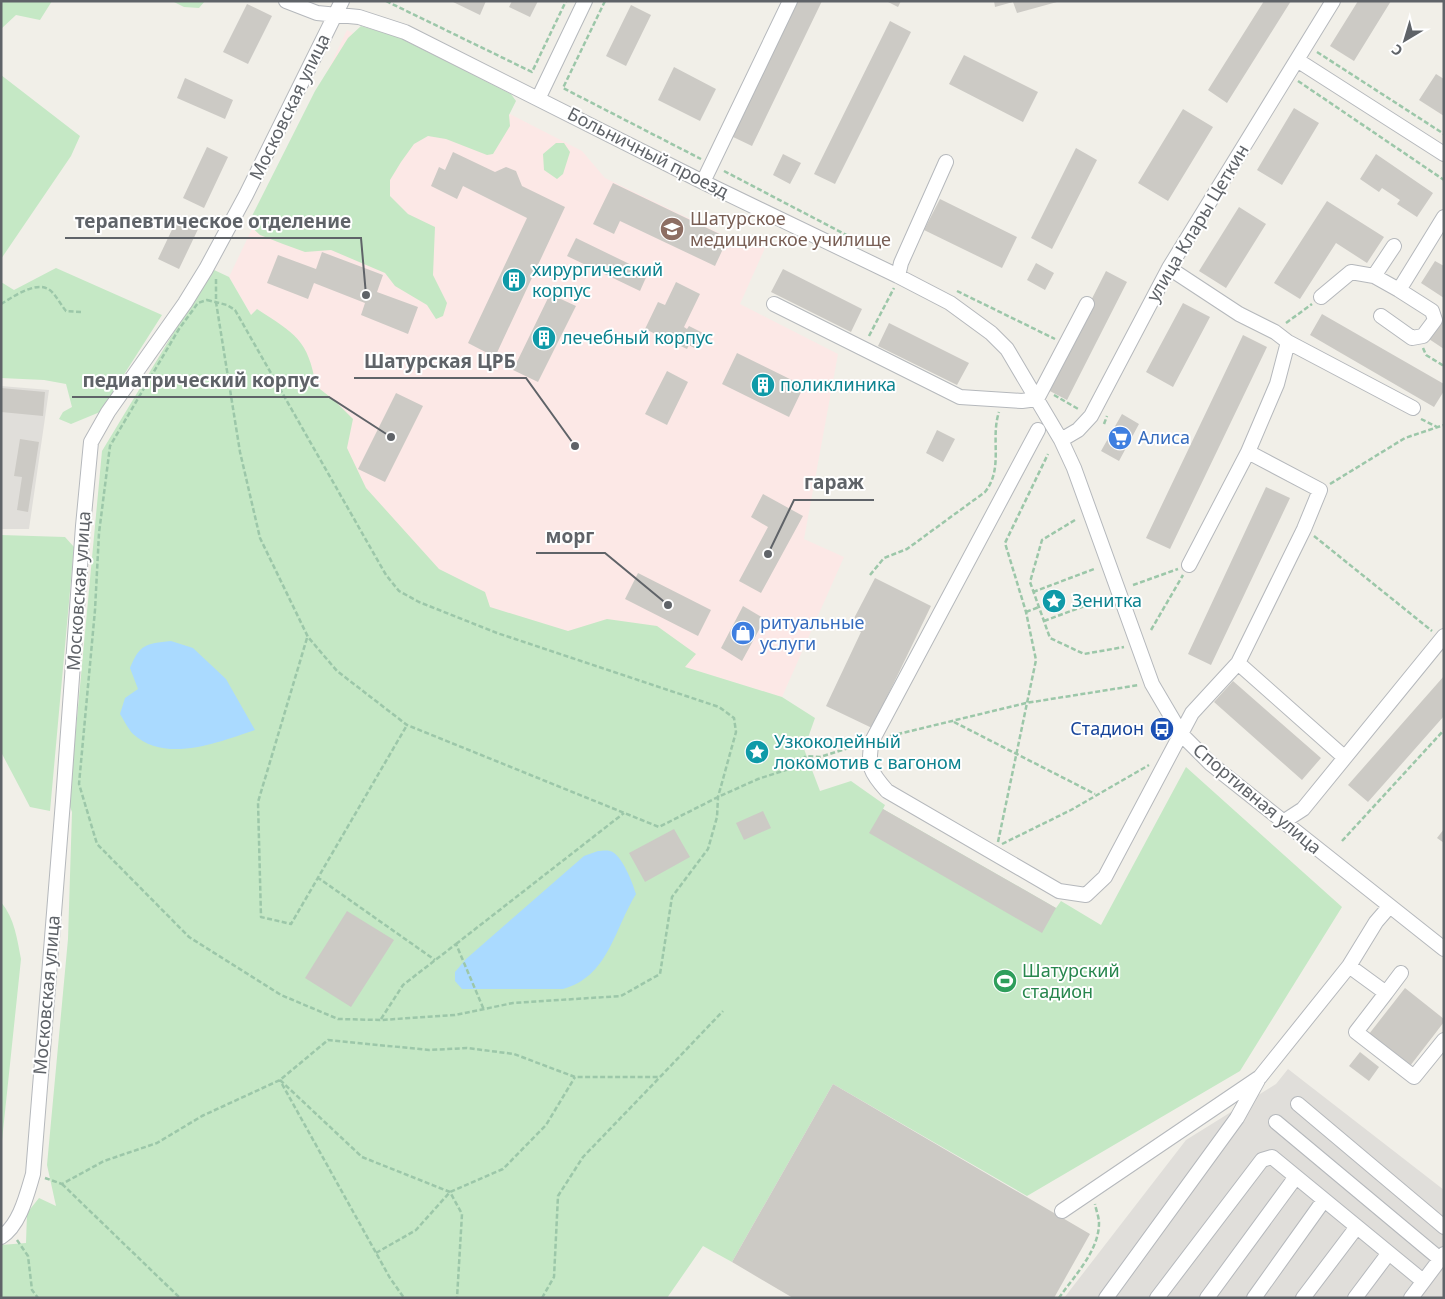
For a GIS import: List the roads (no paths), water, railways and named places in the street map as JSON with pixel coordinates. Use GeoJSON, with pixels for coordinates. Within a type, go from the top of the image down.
{"type":"FeatureCollection","features":[{"type":"Feature","properties":{"kind":"street","name":"Больничный проезд"},"geometry":{"type":"LineString","coordinates":[[286,1],[317,13],[335,16],[359,16],[405,32],[950,303],[991,333],[1007,349],[1040,394],[1061,440]]}},
{"type":"Feature","properties":{"kind":"street","name":"Московская улица"},"geometry":{"type":"LineString","coordinates":[[6,1234],[29,1190],[33,1174],[91,442],[108,412],[206,269],[246,195],[342,1]]}},
{"type":"Feature","properties":{"kind":"street"},"geometry":{"type":"LineString","coordinates":[[539,97],[585,1]]}},
{"type":"Feature","properties":{"kind":"street"},"geometry":{"type":"LineString","coordinates":[[704,182],[790,1]]}},
{"type":"Feature","properties":{"kind":"street","name":"улица Клары Цеткин"},"geometry":{"type":"LineString","coordinates":[[1061,440],[1078,430],[1091,416],[1169,268],[1333,1]]}},
{"type":"Feature","properties":{"kind":"street"},"geometry":{"type":"LineString","coordinates":[[1297,60],[1444,154]]}},
{"type":"Feature","properties":{"kind":"street"},"geometry":{"type":"LineString","coordinates":[[898,276],[900,262],[946,162]]}},
{"type":"Feature","properties":{"kind":"street"},"geometry":{"type":"LineString","coordinates":[[1399,290],[1444,217]]}},
{"type":"Feature","properties":{"kind":"street"},"geometry":{"type":"LineString","coordinates":[[1374,276],[1394,246]]}},
{"type":"Feature","properties":{"kind":"street"},"geometry":{"type":"LineString","coordinates":[[1169,268],[1239,314],[1413,408]]}},
{"type":"Feature","properties":{"kind":"street"},"geometry":{"type":"LineString","coordinates":[[1321,297],[1351,272],[1374,276],[1432,311],[1435,320],[1423,336],[1412,338],[1381,316]]}},
{"type":"Feature","properties":{"kind":"street"},"geometry":{"type":"LineString","coordinates":[[774,304],[960,397],[1006,400],[1040,394],[1087,304]]}},
{"type":"Feature","properties":{"kind":"street"},"geometry":{"type":"LineString","coordinates":[[1188,565],[1248,452],[1278,384],[1288,342]]}},
{"type":"Feature","properties":{"kind":"street"},"geometry":{"type":"LineString","coordinates":[[1038,430],[872,741],[869,759],[873,775],[887,791],[1059,891],[1086,896],[1104,877],[1182,735],[1192,713],[1238,663],[1304,529],[1320,490],[1248,452]]}},
{"type":"Feature","properties":{"kind":"street","name":"Спортивная улица"},"geometry":{"type":"LineString","coordinates":[[1061,440],[1080,482],[1152,684],[1182,735],[1211,764],[1444,949]]}},
{"type":"Feature","properties":{"kind":"street"},"geometry":{"type":"LineString","coordinates":[[1283,822],[1302,809],[1442,637]]}},
{"type":"Feature","properties":{"kind":"street"},"geometry":{"type":"LineString","coordinates":[[1238,663],[1344,757]]}},
{"type":"Feature","properties":{"kind":"street"},"geometry":{"type":"LineString","coordinates":[[1106,1298],[1237,1118],[1260,1077],[1349,966],[1376,922],[1389,906]]}},
{"type":"Feature","properties":{"kind":"street"},"geometry":{"type":"LineString","coordinates":[[1349,966],[1386,993]]}},
{"type":"Feature","properties":{"kind":"street"},"geometry":{"type":"LineString","coordinates":[[1401,973],[1356,1032],[1414,1077],[1444,1040]]}},
{"type":"Feature","properties":{"kind":"street"},"geometry":{"type":"LineString","coordinates":[[1062,1211],[1260,1077]]}},
{"type":"Feature","properties":{"kind":"street"},"geometry":{"type":"LineString","coordinates":[[1298,1104],[1444,1227]]}},
{"type":"Feature","properties":{"kind":"street"},"geometry":{"type":"LineString","coordinates":[[1276,1122],[1441,1264],[1422,1281],[1410,1298]]}},
{"type":"Feature","properties":{"kind":"street"},"geometry":{"type":"LineString","coordinates":[[1157,1298],[1262,1160],[1272,1157],[1295,1178],[1422,1281]]}},
{"type":"Feature","properties":{"kind":"street"},"geometry":{"type":"LineString","coordinates":[[1207,1298],[1295,1178]]}},
{"type":"Feature","properties":{"kind":"street"},"geometry":{"type":"LineString","coordinates":[[1254,1298],[1324,1200]]}},
{"type":"Feature","properties":{"kind":"street"},"geometry":{"type":"LineString","coordinates":[[1303,1298],[1356,1228]]}},
{"type":"Feature","properties":{"kind":"street"},"geometry":{"type":"LineString","coordinates":[[1355,1298],[1388,1254]]}},
{"type":"Feature","properties":{"kind":"water"},"geometry":{"type":"Polygon","coordinates":[[[171,641],[193,648],[226,679],[255,730],[193,748],[177,749],[161,748],[146,743],[133,734],[120,714],[125,698],[138,689],[130,668],[137,654],[144,647],[155,643],[171,641]]]}},
{"type":"Feature","properties":{"kind":"water"},"geometry":{"type":"Polygon","coordinates":[[[598,851],[610,851],[619,858],[636,894],[608,950],[590,974],[578,983],[563,989],[462,989],[455,981],[455,972],[466,959],[584,856],[598,851]]]}},
{"type":"Feature","properties":{"kind":"place","name":"Шатурское медицинское училище"},"geometry":{"type":"Point","coordinates":[672,229]}},
{"type":"Feature","properties":{"kind":"place","name":"хирургический корпус"},"geometry":{"type":"Point","coordinates":[514,280]}},
{"type":"Feature","properties":{"kind":"place","name":"терапевтическое отделение"},"geometry":{"type":"Point","coordinates":[366,295]}},
{"type":"Feature","properties":{"kind":"place","name":"лечебный корпус"},"geometry":{"type":"Point","coordinates":[544,338]}},
{"type":"Feature","properties":{"kind":"place","name":"поликлиника"},"geometry":{"type":"Point","coordinates":[763,385]}},
{"type":"Feature","properties":{"kind":"place","name":"педиатрический корпус"},"geometry":{"type":"Point","coordinates":[391,437]}},
{"type":"Feature","properties":{"kind":"place","name":"Алиса"},"geometry":{"type":"Point","coordinates":[1120,438]}},
{"type":"Feature","properties":{"kind":"place","name":"Шатурская ЦРБ"},"geometry":{"type":"Point","coordinates":[575,446]}},
{"type":"Feature","properties":{"kind":"place","name":"гараж"},"geometry":{"type":"Point","coordinates":[768,554]}},
{"type":"Feature","properties":{"kind":"place","name":"Зенитка"},"geometry":{"type":"Point","coordinates":[1054,601]}},
{"type":"Feature","properties":{"kind":"place","name":"морг"},"geometry":{"type":"Point","coordinates":[668,605]}},
{"type":"Feature","properties":{"kind":"place","name":"ритуальные услуги"},"geometry":{"type":"Point","coordinates":[743,633]}},
{"type":"Feature","properties":{"kind":"place","name":"Стадион"},"geometry":{"type":"Point","coordinates":[1162,729]}},
{"type":"Feature","properties":{"kind":"place","name":"Узкоколейный локомотив с вагоном"},"geometry":{"type":"Point","coordinates":[757,752]}},
{"type":"Feature","properties":{"kind":"place","name":"Шатурский стадион"},"geometry":{"type":"Point","coordinates":[1005,981]}}]}
